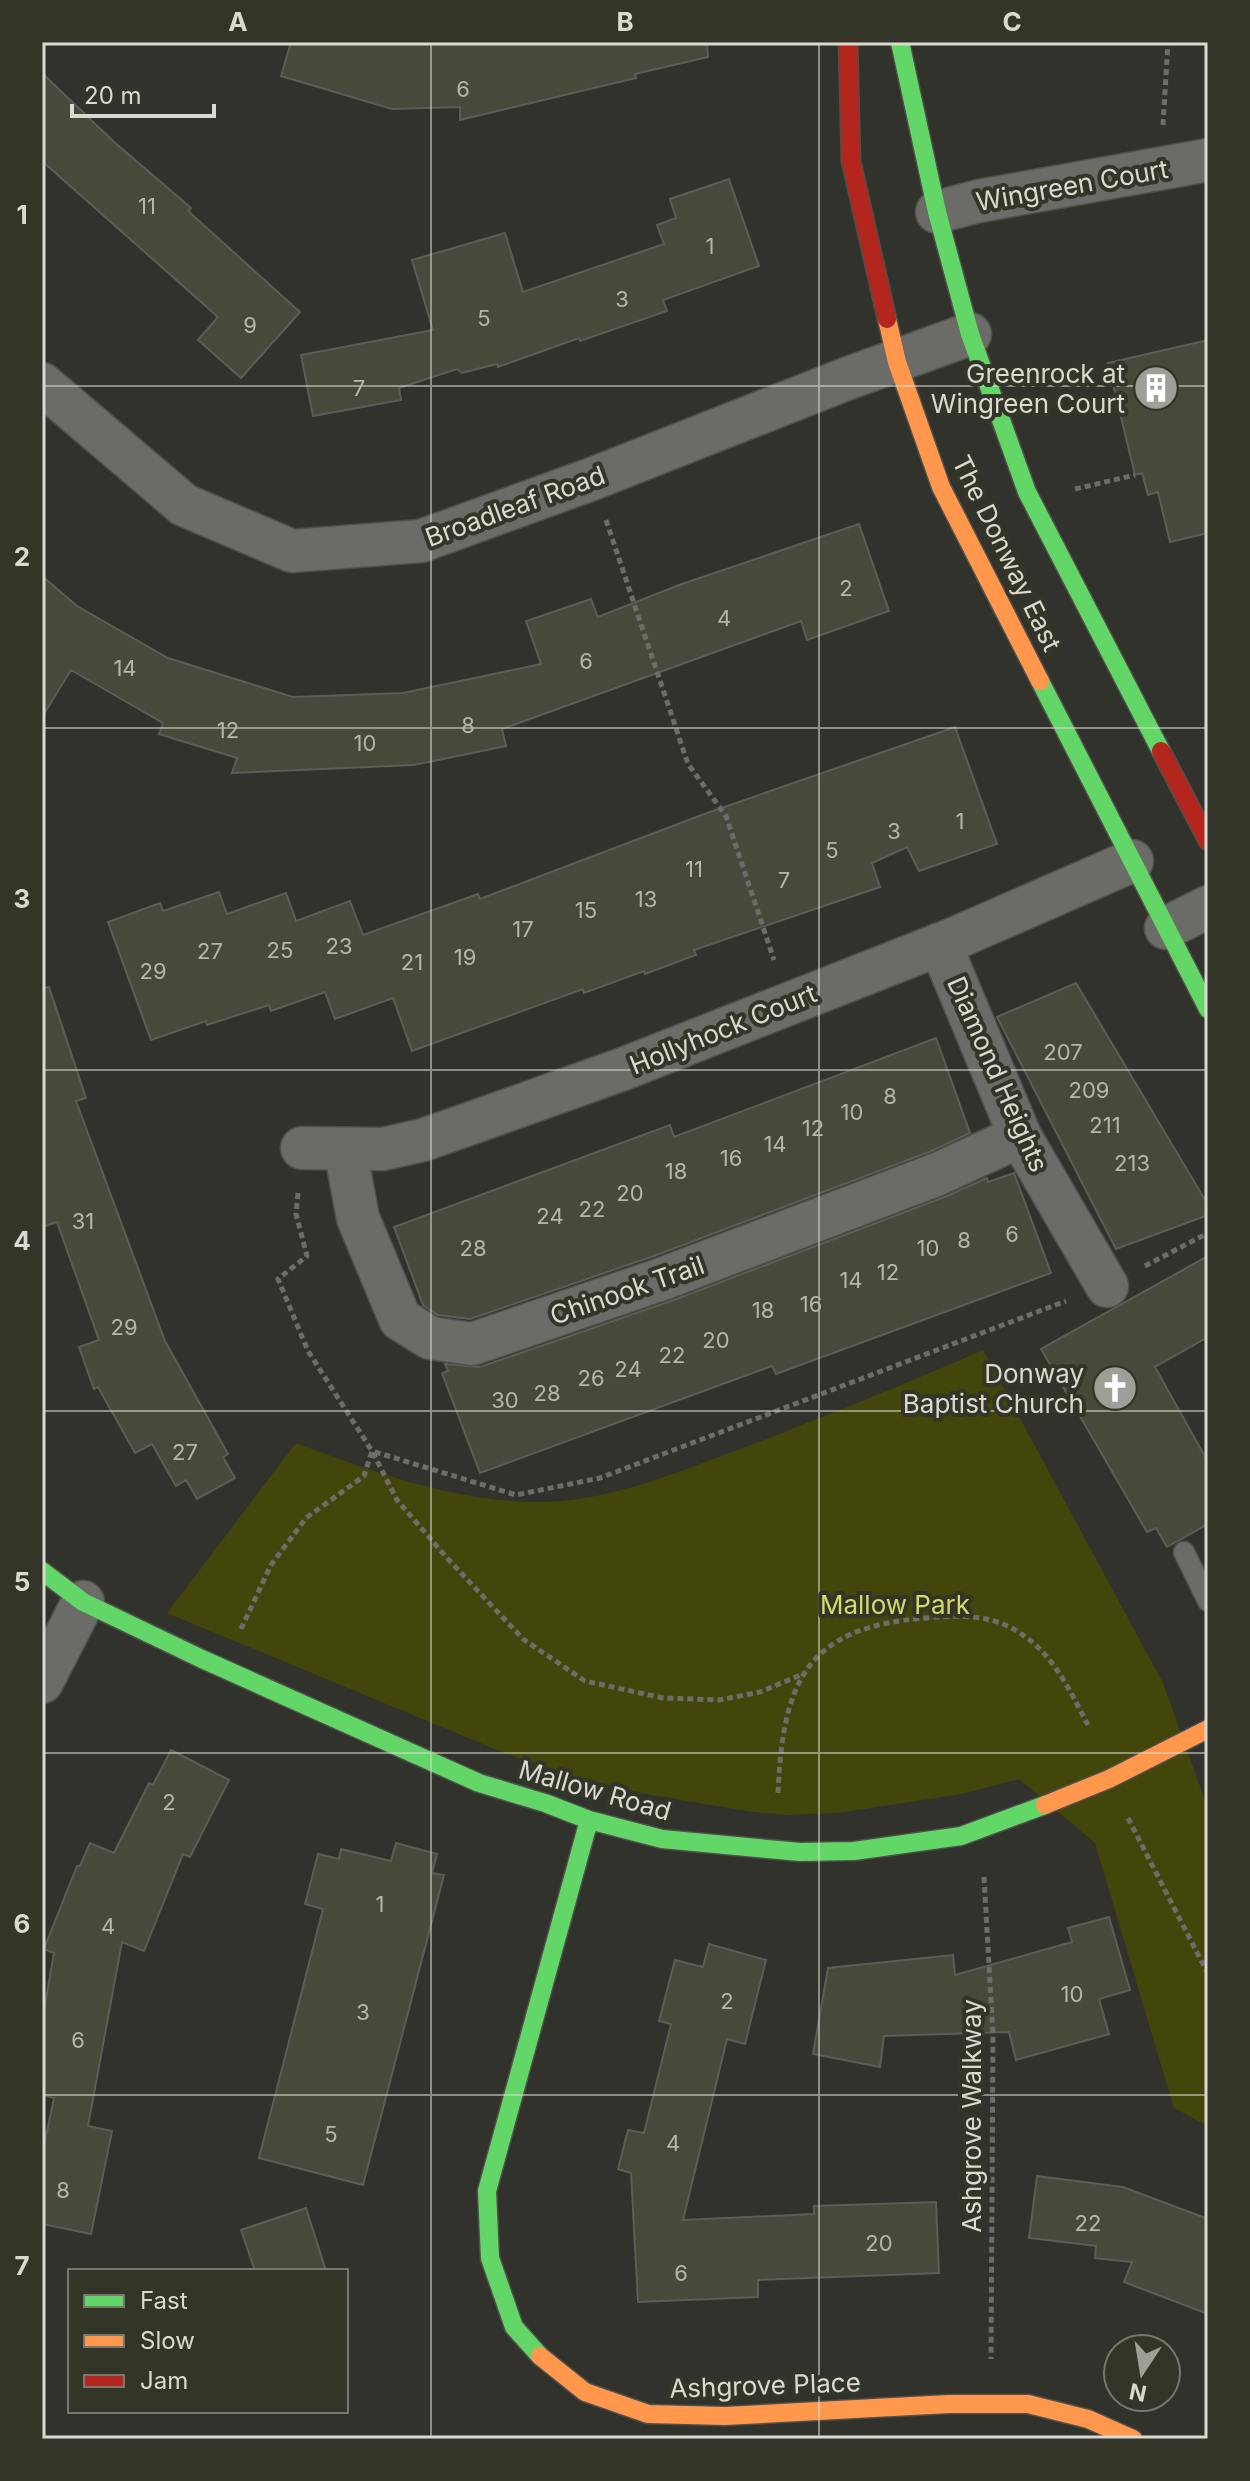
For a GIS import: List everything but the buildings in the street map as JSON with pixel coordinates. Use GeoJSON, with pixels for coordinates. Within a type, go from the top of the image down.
{"type":"FeatureCollection","features":[{"type":"Feature","properties":{"kind":"street","name":"The Donway East"},"geometry":{"type":"LineString","coordinates":[[848,42],[851,161],[897,362],[941,487],[1208,1009]]}},
{"type":"Feature","properties":{"kind":"street","name":"The Donway East"},"geometry":{"type":"LineString","coordinates":[[900,42],[937,212],[970,334],[1027,492],[1208,841]]}},
{"type":"Feature","properties":{"kind":"street","name":"Wingreen Court"},"geometry":{"type":"LineString","coordinates":[[937,212],[979,201],[1208,160]]}},
{"type":"Feature","properties":{"kind":"street","name":"Broadleaf Road"},"geometry":{"type":"LineString","coordinates":[[42,384],[184,505],[292,551],[421,541],[970,334]]}},
{"type":"Feature","properties":{"kind":"street","name":"Hollyhock Court"},"geometry":{"type":"LineString","coordinates":[[302,1148],[383,1149],[423,1140],[623,1069],[940,944],[1132,861]]}},
{"type":"Feature","properties":{"kind":"street"},"geometry":{"type":"LineString","coordinates":[[1166,928],[1208,907]]}},
{"type":"Feature","properties":{"kind":"street","name":"Diamond Heights"},"geometry":{"type":"LineString","coordinates":[[940,944],[1020,1136],[1107,1286]]}},
{"type":"Feature","properties":{"kind":"street","name":"Chinook Trail"},"geometry":{"type":"LineString","coordinates":[[345,1149],[358,1218],[400,1319],[430,1338],[472,1344],[662,1279],[938,1174],[1020,1136]]}},
{"type":"Feature","properties":{"kind":"street","name":"Mallow Road"},"geometry":{"type":"LineString","coordinates":[[42,1571],[83,1602],[479,1783],[589,1820],[662,1839],[800,1852],[854,1851],[961,1836],[1109,1779],[1208,1729]]}},
{"type":"Feature","properties":{"kind":"street"},"geometry":{"type":"LineString","coordinates":[[42,1682],[83,1602]]}},
{"type":"Feature","properties":{"kind":"street","name":"Ashgrove Place"},"geometry":{"type":"LineString","coordinates":[[589,1820],[487,2191],[490,2258],[514,2327],[544,2361],[585,2392],[648,2414],[725,2416],[949,2404],[1028,2404],[1088,2419],[1133,2439]]}},
{"type":"Feature","properties":{"kind":"lane"},"geometry":{"type":"LineString","coordinates":[[1184,1552],[1208,1601]]}},
{"type":"Feature","properties":{"kind":"path"},"geometry":{"type":"LineString","coordinates":[[1161,169],[1168,42]]}},
{"type":"Feature","properties":{"kind":"path"},"geometry":{"type":"LineString","coordinates":[[1070,490],[1135,475]]}},
{"type":"Feature","properties":{"kind":"path"},"geometry":{"type":"LineString","coordinates":[[592,479],[688,764],[726,816],[789,1003]]}},
{"type":"Feature","properties":{"kind":"path"},"geometry":{"type":"LineString","coordinates":[[302,1148],[296,1214],[307,1256],[278,1279],[308,1351],[372,1451],[397,1500],[523,1639],[585,1681],[663,1698],[719,1700],[760,1692],[803,1674]]}},
{"type":"Feature","properties":{"kind":"path"},"geometry":{"type":"LineString","coordinates":[[372,1451],[516,1495],[600,1478],[1107,1286],[1208,1233]]}},
{"type":"Feature","properties":{"kind":"path"},"geometry":{"type":"LineString","coordinates":[[243,1622],[271,1565],[306,1518],[364,1476],[372,1451]]}},
{"type":"Feature","properties":{"kind":"path"},"geometry":{"type":"LineString","coordinates":[[778,1793],[784,1722],[793,1692],[803,1674],[833,1645],[869,1626],[902,1620],[975,1617],[1009,1626],[1040,1650],[1056,1668],[1088,1725]]}},
{"type":"Feature","properties":{"kind":"path"},"geometry":{"type":"LineString","coordinates":[[1109,1779],[1208,1974]]}},
{"type":"Feature","properties":{"kind":"path","name":"Ashgrove Walkway"},"geometry":{"type":"LineString","coordinates":[[984,1876],[993,2035],[990,2373]]}},
{"type":"Feature","properties":{"kind":"green space","name":"Mallow Park"},"geometry":{"type":"Polygon","coordinates":[[[983,1350],[1163,1683],[1208,1809],[1208,2126],[1174,2108],[1095,1843],[1019,1779],[962,1794],[838,1813],[786,1815],[646,1794],[572,1776],[507,1754],[167,1613],[296,1443],[444,1491],[536,1502],[587,1498],[663,1478],[860,1402],[983,1350]]]}},
{"type":"Feature","properties":{"kind":"traffic: fast"},"geometry":{"type":"LineString","coordinates":[[900,42],[937,212],[970,334],[1027,492],[1161,751]]}},
{"type":"Feature","properties":{"kind":"traffic: fast"},"geometry":{"type":"LineString","coordinates":[[1040,681],[1208,1009]]}},
{"type":"Feature","properties":{"kind":"traffic: fast"},"geometry":{"type":"LineString","coordinates":[[42,1571],[83,1602],[479,1783],[589,1820],[662,1839],[800,1852],[854,1851],[961,1836],[1045,1805]]}},
{"type":"Feature","properties":{"kind":"traffic: fast"},"geometry":{"type":"LineString","coordinates":[[540,2356],[514,2327],[490,2258],[487,2191],[589,1820]]}},
{"type":"Feature","properties":{"kind":"traffic: slow"},"geometry":{"type":"LineString","coordinates":[[887,319],[897,362],[941,487],[1040,681]]}},
{"type":"Feature","properties":{"kind":"traffic: slow"},"geometry":{"type":"LineString","coordinates":[[1045,1805],[1109,1779],[1208,1729]]}},
{"type":"Feature","properties":{"kind":"traffic: slow"},"geometry":{"type":"LineString","coordinates":[[540,2356],[585,2392],[648,2414],[725,2416],[949,2404],[1028,2404],[1088,2419],[1133,2439]]}},
{"type":"Feature","properties":{"kind":"traffic: jam"},"geometry":{"type":"LineString","coordinates":[[848,42],[851,161],[887,319]]}},
{"type":"Feature","properties":{"kind":"traffic: jam"},"geometry":{"type":"LineString","coordinates":[[1161,751],[1208,841]]}},
{"type":"Feature","properties":{"kind":"place","name":"Greenrock at Wingreen Court"},"geometry":{"type":"Point","coordinates":[1156,388]}},
{"type":"Feature","properties":{"kind":"place","name":"Donway Baptist Church"},"geometry":{"type":"Point","coordinates":[1115,1388]}}]}
